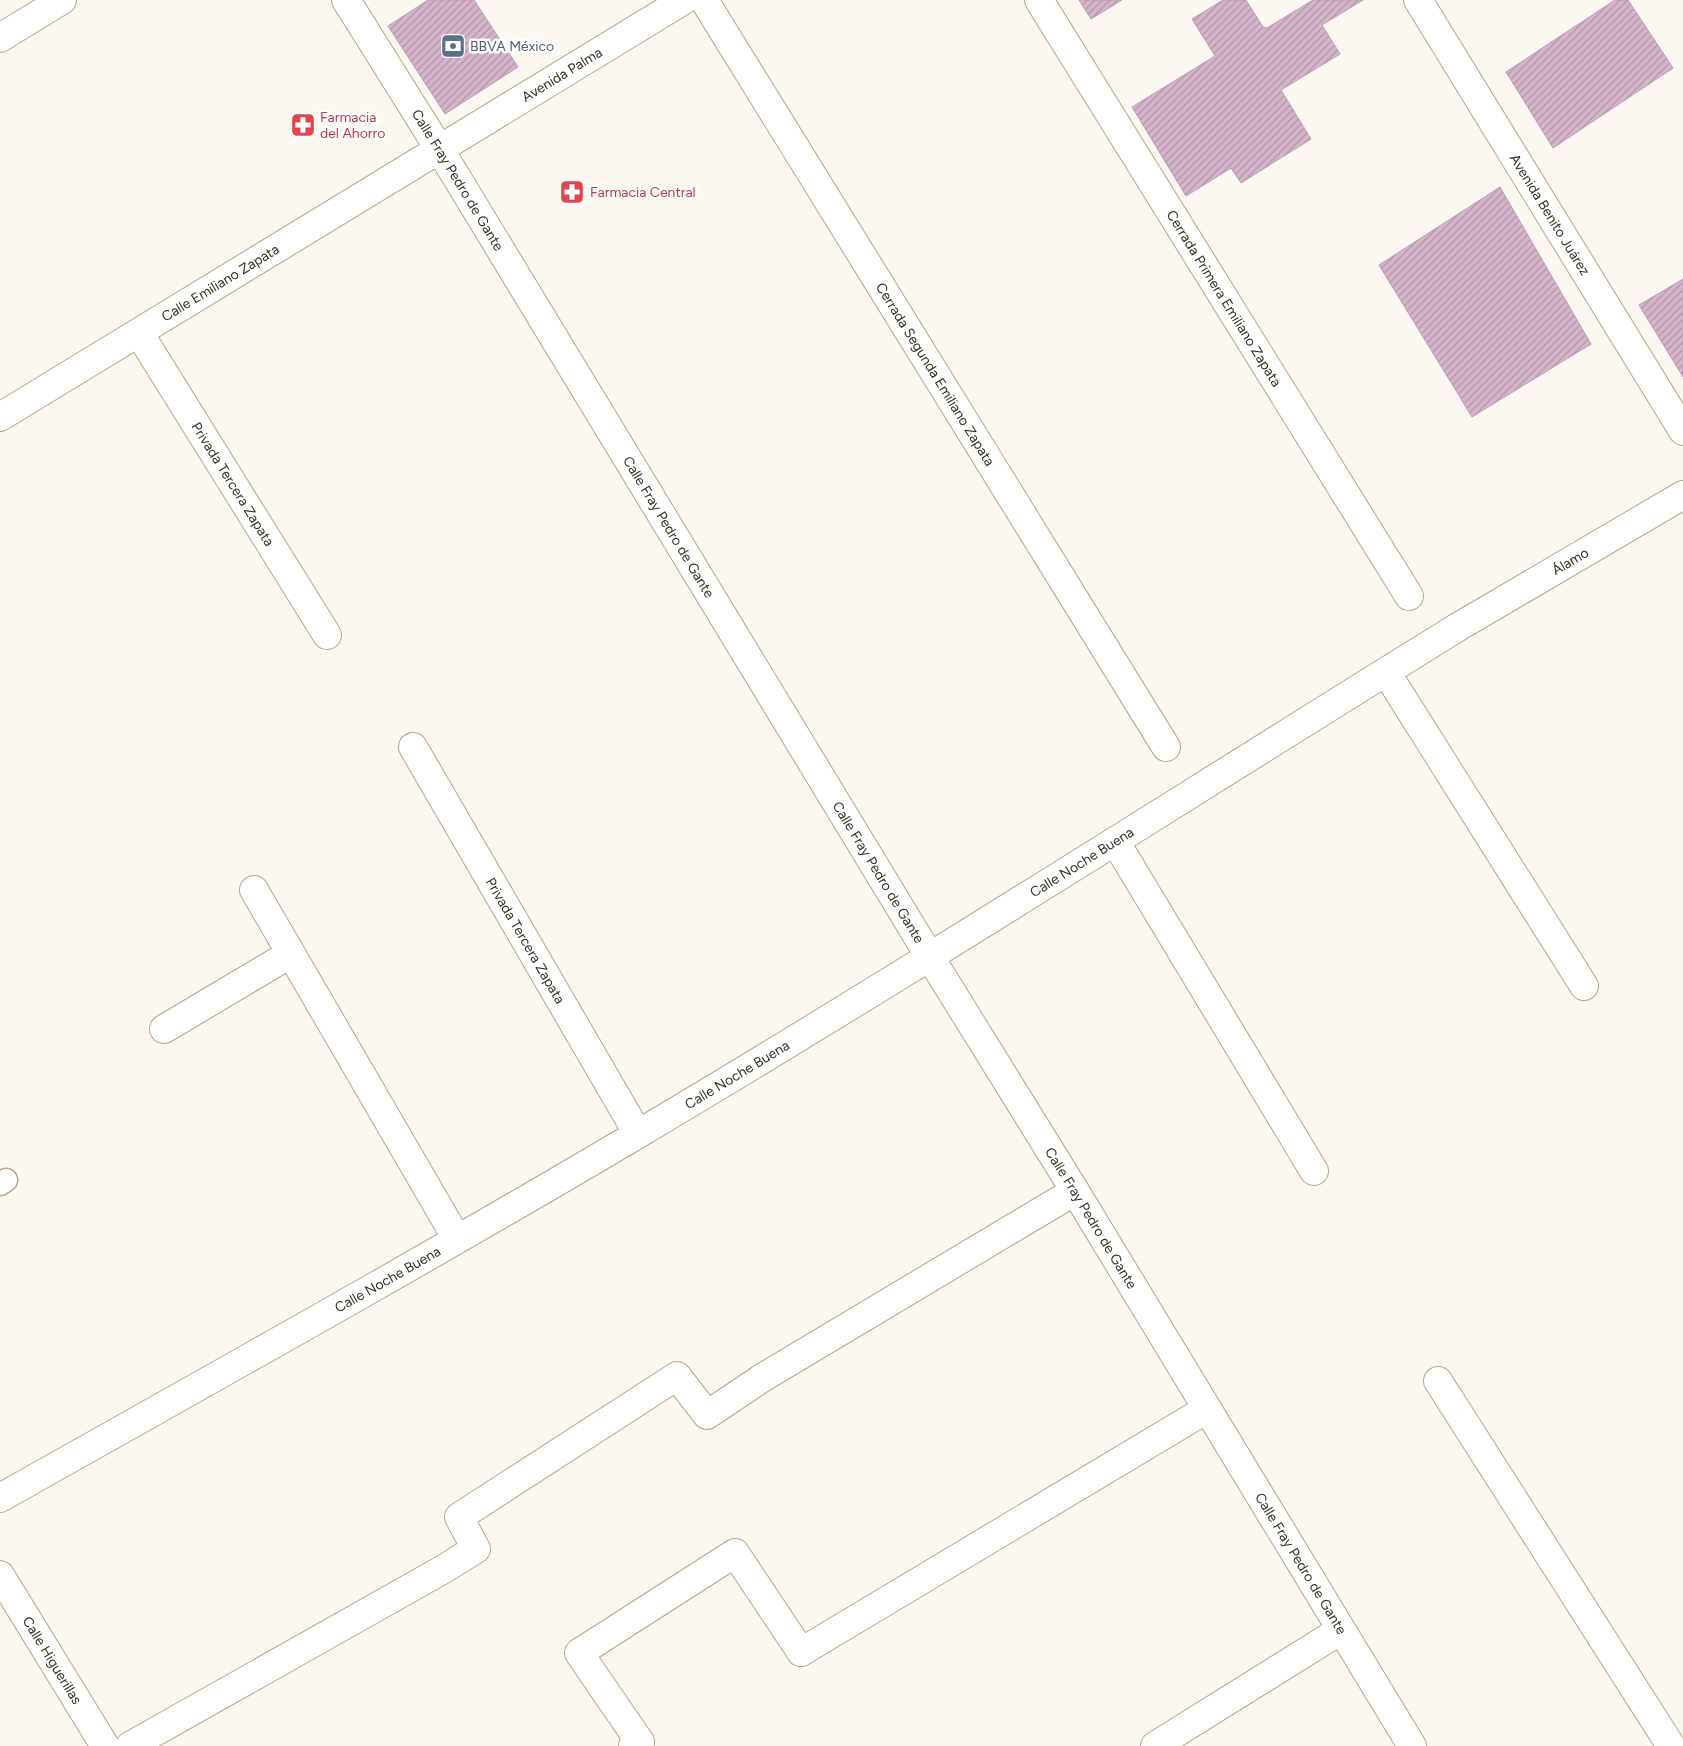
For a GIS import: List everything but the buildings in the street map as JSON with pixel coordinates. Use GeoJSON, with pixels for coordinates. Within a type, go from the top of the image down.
{"type":"FeatureCollection","features":[{"type":"Feature","properties":{"kind":"street"},"geometry":{"type":"LineString","coordinates":[[0,38],[62,0]]}},
{"type":"Feature","properties":{"kind":"street","name":"Calle Fray Pedro de Gante"},"geometry":{"type":"LineString","coordinates":[[346,0],[440,150],[1412,1746]]}},
{"type":"Feature","properties":{"kind":"street","name":"Avenida Palma"},"geometry":{"type":"LineString","coordinates":[[440,150],[684,0]]}},
{"type":"Feature","properties":{"kind":"street","name":"Cerrada Segunda Emiliano Zapata"},"geometry":{"type":"LineString","coordinates":[[704,0],[1166,748]]}},
{"type":"Feature","properties":{"kind":"street","name":"Cerrada Primera Emiliano Zapata"},"geometry":{"type":"LineString","coordinates":[[1039,0],[1409,596]]}},
{"type":"Feature","properties":{"kind":"street","name":"Avenida Benito Juárez"},"geometry":{"type":"LineString","coordinates":[[1418,0],[1683,431]]}},
{"type":"Feature","properties":{"kind":"street","name":"Calle Emiliano Zapata"},"geometry":{"type":"LineString","coordinates":[[0,417],[440,150]]}},
{"type":"Feature","properties":{"kind":"street","name":"Privada Tercera Zapata"},"geometry":{"type":"LineString","coordinates":[[139,333],[327,635]]}},
{"type":"Feature","properties":{"kind":"street","name":"Álamo"},"geometry":{"type":"LineString","coordinates":[[1458,627],[1683,495]]}},
{"type":"Feature","properties":{"kind":"street","name":"Calle Noche Buena"},"geometry":{"type":"LineString","coordinates":[[0,1498],[457,1239],[638,1134],[930,957],[1458,627]]}},
{"type":"Feature","properties":{"kind":"street"},"geometry":{"type":"LineString","coordinates":[[1386,672],[1584,986]]}},
{"type":"Feature","properties":{"kind":"street","name":"Privada Tercera Zapata"},"geometry":{"type":"LineString","coordinates":[[413,747],[638,1134]]}},
{"type":"Feature","properties":{"kind":"street"},"geometry":{"type":"LineString","coordinates":[[1114,841],[1314,1171]]}},
{"type":"Feature","properties":{"kind":"street"},"geometry":{"type":"LineString","coordinates":[[254,890],[457,1239]]}},
{"type":"Feature","properties":{"kind":"street"},"geometry":{"type":"LineString","coordinates":[[164,1029],[290,954]]}},
{"type":"Feature","properties":{"kind":"street"},"geometry":{"type":"LineString","coordinates":[[130,1746],[476,1549],[459,1518],[677,1376],[707,1415],[762,1378],[1075,1191]]}},
{"type":"Feature","properties":{"kind":"street"},"geometry":{"type":"LineString","coordinates":[[1438,1381],[1671,1746]]}},
{"type":"Feature","properties":{"kind":"street"},"geometry":{"type":"LineString","coordinates":[[637,1744],[579,1653],[735,1553],[802,1652],[1207,1409]]}},
{"type":"Feature","properties":{"kind":"street","name":"Calle Higuerillas"},"geometry":{"type":"LineString","coordinates":[[0,1575],[105,1746]]}},
{"type":"Feature","properties":{"kind":"street"},"geometry":{"type":"LineString","coordinates":[[1155,1746],[1341,1630]]}},
{"type":"Feature","properties":{"kind":"place","name":"BBVA México"},"geometry":{"type":"Point","coordinates":[453,46]}},
{"type":"Feature","properties":{"kind":"place","name":"Farmacia del Ahorro"},"geometry":{"type":"Point","coordinates":[303,125]}},
{"type":"Feature","properties":{"kind":"place","name":"Farmacia Central"},"geometry":{"type":"Point","coordinates":[572,192]}}]}
